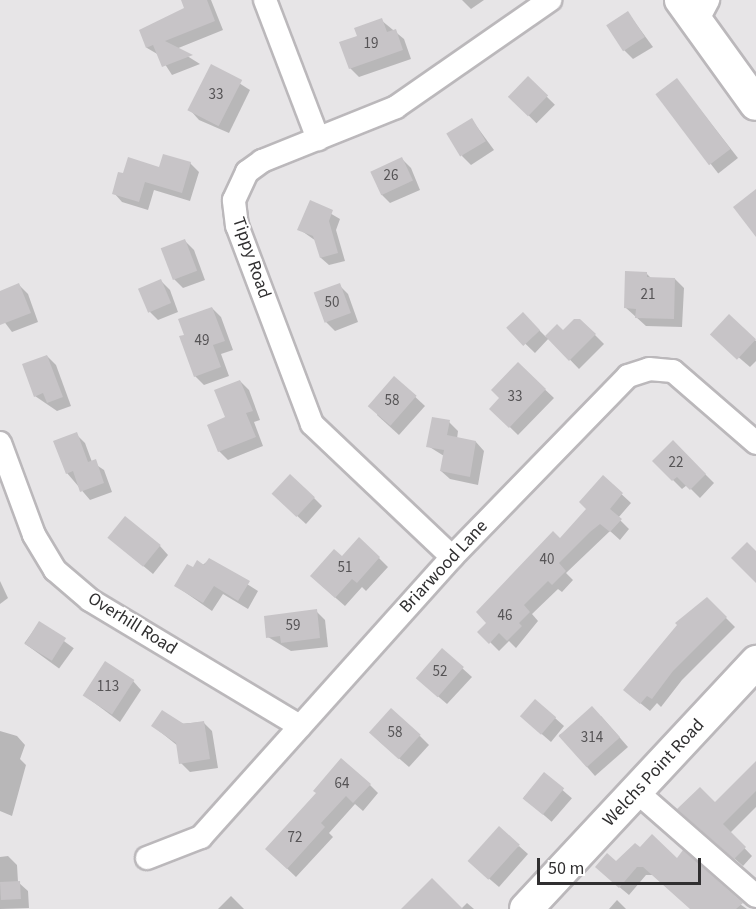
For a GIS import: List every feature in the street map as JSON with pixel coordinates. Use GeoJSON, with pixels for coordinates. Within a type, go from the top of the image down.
{"type":"FeatureCollection","features":[{"type":"Feature","properties":{"kind":"street"},"geometry":{"type":"LineString","coordinates":[[265,0],[318,139]]}},
{"type":"Feature","properties":{"kind":"street","name":"Tippy Road"},"geometry":{"type":"LineString","coordinates":[[452,557],[312,424],[237,226],[234,200],[247,172],[262,161],[396,107],[550,0]]}},
{"type":"Feature","properties":{"kind":"street"},"geometry":{"type":"LineString","coordinates":[[695,7],[756,104]]}},
{"type":"Feature","properties":{"kind":"street","name":"Briarwood Lane"},"geometry":{"type":"LineString","coordinates":[[147,858],[201,837],[452,557],[617,385],[641,370],[673,372],[756,443]]}},
{"type":"Feature","properties":{"kind":"street","name":"Overhill Road"},"geometry":{"type":"LineString","coordinates":[[0,443],[34,535],[56,570],[90,600],[300,726]]}},
{"type":"Feature","properties":{"kind":"street","name":"Welchs Point Road"},"geometry":{"type":"LineString","coordinates":[[526,909],[756,662]]}},
{"type":"Feature","properties":{"kind":"street"},"geometry":{"type":"LineString","coordinates":[[637,792],[756,896]]}},
{"type":"Feature","properties":{"kind":"building"},"geometry":{"type":"Polygon","coordinates":[[[181,0],[207,0],[215,21],[165,41],[193,55],[162,67],[153,45],[146,48],[139,30],[184,8],[181,0]]]}},
{"type":"Feature","properties":{"kind":"building"},"geometry":{"type":"Polygon","coordinates":[[[628,11],[645,37],[623,51],[606,25],[628,11]]]}},
{"type":"Feature","properties":{"kind":"building"},"geometry":{"type":"Polygon","coordinates":[[[382,18],[387,32],[396,29],[403,50],[349,69],[339,42],[357,36],[354,28],[382,18]]]}},
{"type":"Feature","properties":{"kind":"building"},"geometry":{"type":"Polygon","coordinates":[[[211,64],[242,80],[219,126],[187,110],[211,64]]]}},
{"type":"Feature","properties":{"kind":"building"},"geometry":{"type":"Polygon","coordinates":[[[528,76],[548,95],[528,116],[508,97],[528,76]]]}},
{"type":"Feature","properties":{"kind":"building"},"geometry":{"type":"Polygon","coordinates":[[[677,78],[731,149],[709,165],[655,94],[677,78]]]}},
{"type":"Feature","properties":{"kind":"building"},"geometry":{"type":"Polygon","coordinates":[[[472,118],[486,141],[460,157],[446,133],[472,118]]]}},
{"type":"Feature","properties":{"kind":"building"},"geometry":{"type":"Polygon","coordinates":[[[163,154],[191,162],[182,193],[145,182],[139,202],[112,194],[118,172],[123,173],[128,157],[159,167],[163,154]]]}},
{"type":"Feature","properties":{"kind":"building"},"geometry":{"type":"Polygon","coordinates":[[[402,157],[413,181],[381,195],[370,172],[402,157]]]}},
{"type":"Feature","properties":{"kind":"building"},"geometry":{"type":"Polygon","coordinates":[[[756,189],[756,237],[733,207],[756,189]]]}},
{"type":"Feature","properties":{"kind":"building"},"geometry":{"type":"Polygon","coordinates":[[[310,200],[333,210],[329,221],[338,253],[320,258],[313,236],[297,230],[310,200]]]}},
{"type":"Feature","properties":{"kind":"building"},"geometry":{"type":"Polygon","coordinates":[[[185,239],[197,271],[173,280],[161,248],[185,239]]]}},
{"type":"Feature","properties":{"kind":"building"},"geometry":{"type":"Polygon","coordinates":[[[625,271],[647,272],[647,277],[675,278],[674,319],[635,318],[636,309],[624,308],[625,271]]]}},
{"type":"Feature","properties":{"kind":"building"},"geometry":{"type":"Polygon","coordinates":[[[161,279],[171,303],[148,313],[138,289],[161,279]]]}},
{"type":"Feature","properties":{"kind":"building"},"geometry":{"type":"Polygon","coordinates":[[[19,283],[31,313],[0,325],[0,291],[19,283]]]}},
{"type":"Feature","properties":{"kind":"building"},"geometry":{"type":"Polygon","coordinates":[[[340,283],[351,313],[325,323],[314,293],[340,283]]]}},
{"type":"Feature","properties":{"kind":"building"},"geometry":{"type":"Polygon","coordinates":[[[212,307],[225,341],[213,345],[221,367],[194,377],[179,336],[184,335],[178,319],[212,307]]]}},
{"type":"Feature","properties":{"kind":"building"},"geometry":{"type":"Polygon","coordinates":[[[523,312],[540,330],[523,346],[506,328],[523,312]]]}},
{"type":"Feature","properties":{"kind":"building"},"geometry":{"type":"Polygon","coordinates":[[[729,314],[756,339],[737,360],[710,334],[729,314]]]}},
{"type":"Feature","properties":{"kind":"building"},"geometry":{"type":"Polygon","coordinates":[[[574,319],[580,319],[596,334],[569,361],[545,336],[557,324],[563,330],[574,319]]]}},
{"type":"Feature","properties":{"kind":"building"},"geometry":{"type":"Polygon","coordinates":[[[47,355],[63,397],[47,403],[43,393],[34,397],[22,364],[47,355]]]}},
{"type":"Feature","properties":{"kind":"building"},"geometry":{"type":"Polygon","coordinates":[[[518,362],[546,389],[509,428],[489,409],[499,398],[491,390],[518,362]]]}},
{"type":"Feature","properties":{"kind":"building"},"geometry":{"type":"Polygon","coordinates":[[[394,376],[417,396],[390,426],[368,406],[394,376]]]}},
{"type":"Feature","properties":{"kind":"building"},"geometry":{"type":"Polygon","coordinates":[[[240,380],[253,411],[246,413],[256,437],[218,452],[207,425],[225,417],[214,390],[240,380]]]}},
{"type":"Feature","properties":{"kind":"building"},"geometry":{"type":"Polygon","coordinates":[[[432,417],[450,420],[447,435],[476,441],[470,477],[440,471],[444,450],[426,447],[432,417]]]}},
{"type":"Feature","properties":{"kind":"building"},"geometry":{"type":"Polygon","coordinates":[[[77,432],[88,462],[96,459],[104,483],[80,492],[73,471],[66,474],[53,441],[77,432]]]}},
{"type":"Feature","properties":{"kind":"building"},"geometry":{"type":"Polygon","coordinates":[[[673,440],[706,474],[690,490],[677,477],[672,481],[652,461],[673,440]]]}},
{"type":"Feature","properties":{"kind":"building"},"geometry":{"type":"Polygon","coordinates":[[[290,474],[315,497],[296,517],[272,494],[290,474]]]}},
{"type":"Feature","properties":{"kind":"building"},"geometry":{"type":"Polygon","coordinates":[[[603,475],[623,493],[610,509],[622,519],[610,532],[600,524],[590,532],[559,563],[566,571],[552,585],[548,581],[524,605],[530,612],[519,623],[522,626],[507,641],[499,633],[489,644],[477,632],[486,623],[476,612],[553,531],[560,538],[586,509],[579,502],[603,475]]]}},
{"type":"Feature","properties":{"kind":"building"},"geometry":{"type":"Polygon","coordinates":[[[125,516],[161,545],[143,567],[107,538],[125,516]]]}},
{"type":"Feature","properties":{"kind":"building"},"geometry":{"type":"Polygon","coordinates":[[[359,537],[380,557],[357,583],[352,579],[335,598],[310,576],[334,549],[342,556],[359,537]]]}},
{"type":"Feature","properties":{"kind":"building"},"geometry":{"type":"Polygon","coordinates":[[[747,542],[756,551],[756,583],[731,558],[747,542]]]}},
{"type":"Feature","properties":{"kind":"building"},"geometry":{"type":"Polygon","coordinates":[[[209,558],[250,581],[238,601],[214,586],[203,603],[174,586],[187,564],[193,567],[197,560],[204,565],[209,558]]]}},
{"type":"Feature","properties":{"kind":"building"},"geometry":{"type":"Polygon","coordinates":[[[707,597],[727,617],[673,671],[652,699],[647,696],[640,704],[623,690],[677,625],[675,623],[707,597]]]}},
{"type":"Feature","properties":{"kind":"building"},"geometry":{"type":"Polygon","coordinates":[[[317,609],[320,638],[281,643],[280,636],[266,638],[264,616],[317,609]]]}},
{"type":"Feature","properties":{"kind":"building"},"geometry":{"type":"Polygon","coordinates":[[[39,621],[66,638],[52,661],[25,644],[39,621]]]}},
{"type":"Feature","properties":{"kind":"building"},"geometry":{"type":"Polygon","coordinates":[[[442,648],[464,667],[438,697],[416,678],[442,648]]]}},
{"type":"Feature","properties":{"kind":"building"},"geometry":{"type":"Polygon","coordinates":[[[105,661],[134,680],[112,714],[83,695],[105,661]]]}},
{"type":"Feature","properties":{"kind":"building"},"geometry":{"type":"Polygon","coordinates":[[[535,699],[556,717],[541,735],[520,716],[535,699]]]}},
{"type":"Feature","properties":{"kind":"building"},"geometry":{"type":"Polygon","coordinates":[[[592,706],[620,737],[587,767],[559,736],[592,706]]]}},
{"type":"Feature","properties":{"kind":"building"},"geometry":{"type":"Polygon","coordinates":[[[391,708],[421,735],[399,759],[369,733],[391,708]]]}},
{"type":"Feature","properties":{"kind":"building"},"geometry":{"type":"Polygon","coordinates":[[[162,710],[184,724],[204,721],[210,759],[179,764],[176,743],[151,726],[162,710]]]}},
{"type":"Feature","properties":{"kind":"building"},"geometry":{"type":"Polygon","coordinates":[[[341,758],[371,784],[353,803],[346,796],[321,823],[325,827],[287,869],[265,849],[316,793],[313,791],[341,758]]]}},
{"type":"Feature","properties":{"kind":"building"},"geometry":{"type":"Polygon","coordinates":[[[756,761],[756,791],[723,824],[746,847],[734,859],[677,809],[700,787],[715,802],[756,761]]]}},
{"type":"Feature","properties":{"kind":"building"},"geometry":{"type":"Polygon","coordinates":[[[544,772],[564,788],[543,815],[523,798],[544,772]]]}},
{"type":"Feature","properties":{"kind":"building"},"geometry":{"type":"Polygon","coordinates":[[[499,826],[520,845],[488,880],[468,861],[499,826]]]}},
{"type":"Feature","properties":{"kind":"building"},"geometry":{"type":"Polygon","coordinates":[[[652,834],[677,858],[683,850],[743,903],[736,909],[690,909],[643,867],[637,867],[619,888],[595,867],[607,853],[616,861],[635,843],[640,847],[652,834]]]}},
{"type":"Feature","properties":{"kind":"building"},"geometry":{"type":"Polygon","coordinates":[[[432,878],[463,909],[401,909],[432,878]]]}},
{"type":"Feature","properties":{"kind":"building"},"geometry":{"type":"Polygon","coordinates":[[[20,881],[21,899],[1,900],[0,882],[20,881]]]}}]}
